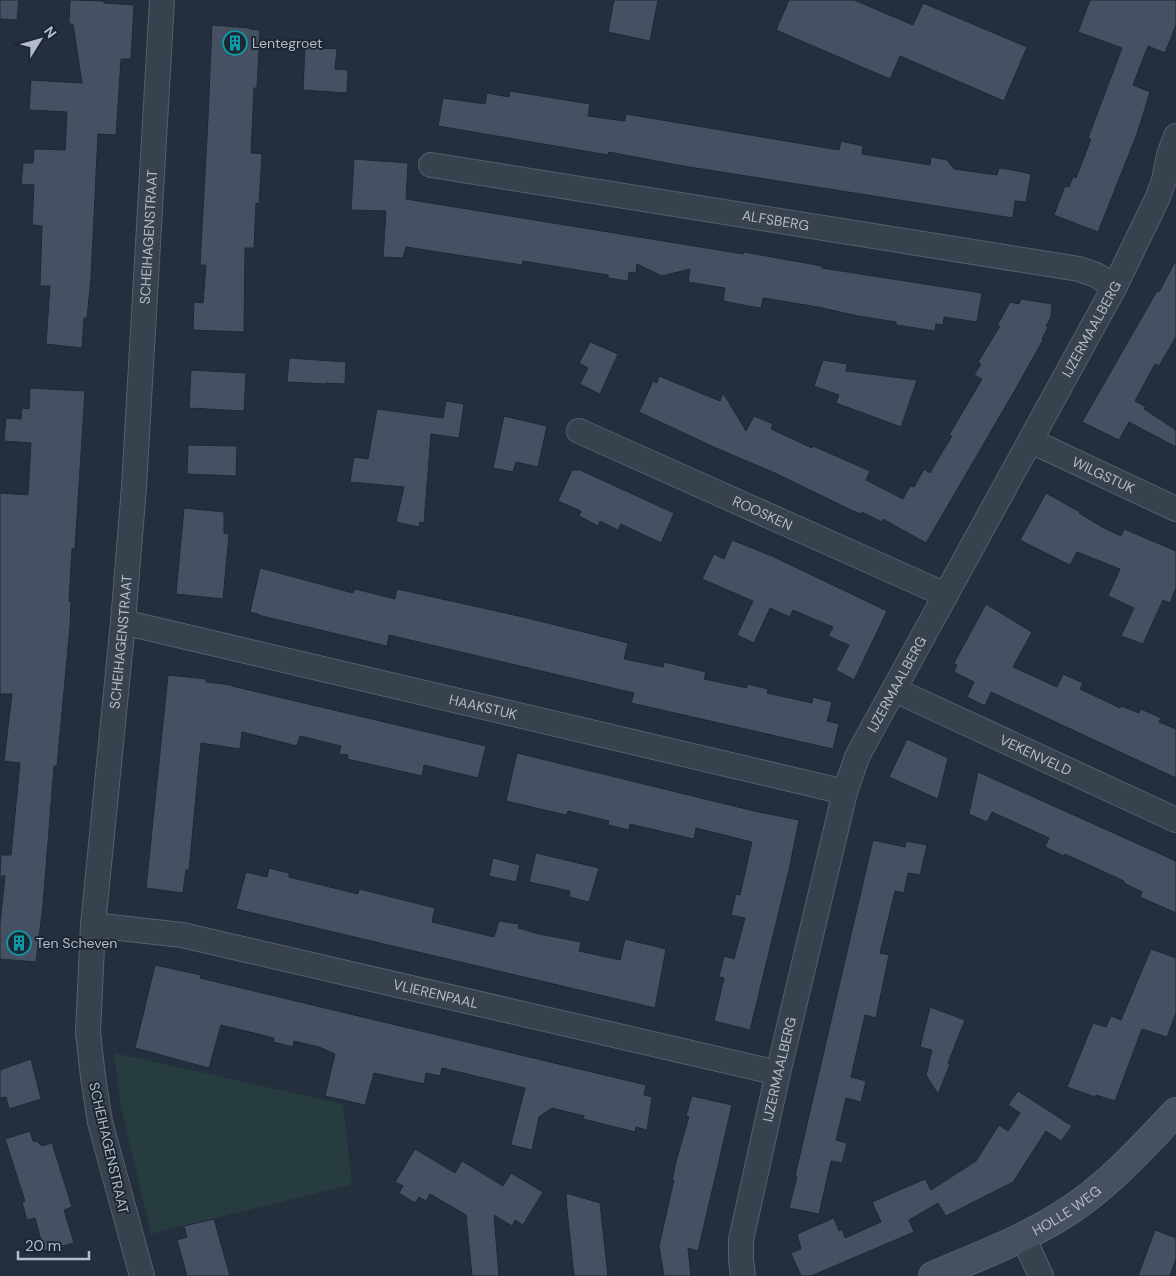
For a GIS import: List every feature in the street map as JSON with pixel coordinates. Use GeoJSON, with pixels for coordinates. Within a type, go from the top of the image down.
{"type":"FeatureCollection","features":[{"type":"Feature","properties":{"kind":"street","name":"SCHEIHAGENSTRAAT"},"geometry":{"type":"LineString","coordinates":[[142,1276],[100,1122],[92,1076],[88,1032],[93,925],[123,622],[134,487],[162,0]]}},
{"type":"Feature","properties":{"kind":"street","name":"IJZERMAALBERG"},"geometry":{"type":"LineString","coordinates":[[743,1276],[740,1258],[741,1240],[778,1073],[845,792],[857,758],[1116,286],[1156,202],[1170,182],[1169,155],[1176,136]]}},
{"type":"Feature","properties":{"kind":"street","name":"ALFSBERG"},"geometry":{"type":"LineString","coordinates":[[431,165],[1079,269],[1096,275],[1116,286]]}},
{"type":"Feature","properties":{"kind":"street","name":"ROOSKEN"},"geometry":{"type":"LineString","coordinates":[[579,431],[946,595]]}},
{"type":"Feature","properties":{"kind":"street","name":"WILGSTUK"},"geometry":{"type":"LineString","coordinates":[[1031,441],[1176,509]]}},
{"type":"Feature","properties":{"kind":"street","name":"HAAKSTUK"},"geometry":{"type":"LineString","coordinates":[[123,622],[845,792]]}},
{"type":"Feature","properties":{"kind":"street","name":"VEKENVELD"},"geometry":{"type":"LineString","coordinates":[[895,690],[1176,820]]}},
{"type":"Feature","properties":{"kind":"street","name":"VLIERENPAAL"},"geometry":{"type":"LineString","coordinates":[[93,925],[182,935],[778,1073]]}},
{"type":"Feature","properties":{"kind":"street","name":"HOLLE WEG"},"geometry":{"type":"LineString","coordinates":[[933,1276],[1023,1237],[1064,1214],[1099,1189],[1130,1162],[1176,1112]]}},
{"type":"Feature","properties":{"kind":"street"},"geometry":{"type":"LineString","coordinates":[[1023,1237],[1041,1276]]}},
{"type":"Feature","properties":{"kind":"green space"},"geometry":{"type":"Polygon","coordinates":[[[114,1053],[343,1104],[352,1184],[151,1234],[121,1107],[114,1053]]]}},
{"type":"Feature","properties":{"kind":"building"},"geometry":{"type":"Polygon","coordinates":[[[0,0],[19,0],[17,20],[0,19],[0,0]]]}},
{"type":"Feature","properties":{"kind":"building"},"geometry":{"type":"Polygon","coordinates":[[[70,0],[104,1],[104,3],[134,5],[131,59],[121,59],[116,135],[98,134],[91,278],[87,318],[84,318],[82,348],[46,344],[50,286],[40,286],[42,226],[32,225],[34,185],[21,184],[23,163],[33,163],[34,149],[65,150],[67,112],[29,110],[31,80],[82,83],[73,24],[69,24],[70,0]]]}},
{"type":"Feature","properties":{"kind":"building"},"geometry":{"type":"Polygon","coordinates":[[[614,0],[658,0],[650,41],[608,32],[614,0]]]}},
{"type":"Feature","properties":{"kind":"building"},"geometry":{"type":"Polygon","coordinates":[[[789,0],[854,0],[913,25],[923,3],[1027,47],[1004,101],[900,56],[890,79],[776,30],[789,0]]]}},
{"type":"Feature","properties":{"kind":"building"},"geometry":{"type":"Polygon","coordinates":[[[1090,0],[1176,0],[1176,25],[1165,53],[1148,46],[1133,85],[1150,92],[1137,134],[1098,232],[1054,215],[1065,186],[1069,187],[1073,177],[1076,178],[1091,139],[1088,138],[1122,48],[1078,32],[1090,0]]]}},
{"type":"Feature","properties":{"kind":"building"},"geometry":{"type":"Polygon","coordinates":[[[212,25],[260,30],[257,88],[254,88],[251,153],[262,154],[259,204],[256,203],[254,248],[245,248],[244,332],[193,330],[194,302],[203,303],[206,265],[200,265],[212,25]]]}},
{"type":"Feature","properties":{"kind":"building"},"geometry":{"type":"Polygon","coordinates":[[[305,47],[337,49],[335,69],[348,70],[347,93],[303,90],[305,47]]]}},
{"type":"Feature","properties":{"kind":"building"},"geometry":{"type":"Polygon","coordinates":[[[510,91],[590,104],[588,116],[625,121],[626,114],[839,150],[841,141],[863,146],[862,154],[930,165],[931,157],[947,160],[954,169],[997,175],[999,168],[1013,170],[1031,174],[1026,202],[1015,201],[1013,218],[683,166],[609,152],[608,155],[438,126],[443,98],[485,104],[487,93],[509,97],[510,91]]]}},
{"type":"Feature","properties":{"kind":"building"},"geometry":{"type":"Polygon","coordinates":[[[354,159],[408,163],[406,199],[743,254],[744,252],[822,266],[822,268],[982,293],[977,322],[944,317],[943,325],[936,324],[935,331],[896,325],[896,322],[818,307],[763,298],[761,308],[748,306],[723,301],[725,288],[688,282],[690,269],[662,276],[637,264],[636,273],[629,272],[628,281],[608,278],[608,275],[523,261],[522,265],[406,247],[403,258],[383,257],[386,211],[351,210],[354,159]]]}},
{"type":"Feature","properties":{"kind":"building"},"geometry":{"type":"Polygon","coordinates":[[[1176,260],[1176,337],[1159,366],[1155,364],[1135,401],[1176,430],[1176,447],[1129,422],[1119,440],[1082,422],[1176,260]]]}},
{"type":"Feature","properties":{"kind":"building"},"geometry":{"type":"Polygon","coordinates":[[[1021,299],[1052,304],[1051,317],[1046,326],[1048,327],[1043,340],[926,543],[883,519],[882,522],[862,512],[861,514],[853,511],[775,473],[639,412],[653,381],[657,383],[659,376],[720,401],[723,393],[746,431],[754,416],[773,424],[771,429],[870,471],[866,480],[903,499],[910,486],[914,487],[924,469],[930,473],[952,436],[949,435],[982,379],[974,375],[981,364],[978,362],[1000,326],[997,326],[1010,302],[1019,304],[1021,299]]]}},
{"type":"Feature","properties":{"kind":"building"},"geometry":{"type":"Polygon","coordinates":[[[590,342],[618,354],[600,394],[580,384],[588,368],[579,363],[590,342]]]}},
{"type":"Feature","properties":{"kind":"building"},"geometry":{"type":"Polygon","coordinates":[[[289,358],[346,362],[345,384],[287,382],[289,358]]]}},
{"type":"Feature","properties":{"kind":"building"},"geometry":{"type":"Polygon","coordinates":[[[823,360],[847,364],[846,371],[917,380],[901,427],[836,403],[839,395],[814,386],[823,360]]]}},
{"type":"Feature","properties":{"kind":"building"},"geometry":{"type":"Polygon","coordinates":[[[191,370],[246,373],[244,411],[189,408],[191,370]]]}},
{"type":"Feature","properties":{"kind":"building"},"geometry":{"type":"Polygon","coordinates":[[[30,388],[85,391],[75,549],[72,549],[69,601],[71,601],[70,626],[57,766],[54,766],[43,905],[36,962],[0,959],[0,924],[5,876],[0,876],[1,855],[11,855],[20,763],[4,761],[12,694],[0,694],[0,493],[28,495],[31,443],[4,441],[6,418],[21,419],[22,408],[29,409],[30,388]]]}},
{"type":"Feature","properties":{"kind":"building"},"geometry":{"type":"Polygon","coordinates":[[[446,401],[464,404],[459,438],[431,434],[424,523],[420,522],[419,527],[396,522],[404,487],[350,482],[354,457],[368,459],[377,409],[443,418],[446,401]]]}},
{"type":"Feature","properties":{"kind":"building"},"geometry":{"type":"Polygon","coordinates":[[[504,416],[547,426],[538,467],[516,462],[513,472],[493,468],[504,416]]]}},
{"type":"Feature","properties":{"kind":"building"},"geometry":{"type":"Polygon","coordinates":[[[188,445],[237,446],[236,476],[187,474],[188,445]]]}},
{"type":"Feature","properties":{"kind":"building"},"geometry":{"type":"Polygon","coordinates":[[[572,470],[580,470],[674,513],[661,543],[621,524],[618,530],[600,521],[598,526],[579,516],[581,511],[558,501],[572,470]]]}},
{"type":"Feature","properties":{"kind":"building"},"geometry":{"type":"Polygon","coordinates":[[[1046,493],[1102,527],[1121,536],[1124,529],[1176,551],[1176,588],[1170,603],[1163,600],[1143,644],[1121,636],[1134,608],[1108,596],[1120,569],[1077,552],[1070,565],[1020,540],[1046,493]]]}},
{"type":"Feature","properties":{"kind":"building"},"geometry":{"type":"Polygon","coordinates":[[[184,508],[224,512],[224,533],[229,534],[223,599],[176,594],[184,508]]]}},
{"type":"Feature","properties":{"kind":"building"},"geometry":{"type":"Polygon","coordinates":[[[732,540],[772,556],[887,611],[854,680],[836,670],[849,645],[828,636],[833,627],[793,610],[790,617],[770,608],[754,643],[737,635],[753,601],[702,579],[714,554],[724,559],[732,540]]]}},
{"type":"Feature","properties":{"kind":"building"},"geometry":{"type":"Polygon","coordinates":[[[260,568],[353,593],[355,589],[395,599],[397,589],[523,617],[628,643],[624,659],[663,667],[664,662],[706,672],[704,679],[747,688],[747,684],[768,689],[767,693],[812,703],[813,697],[832,702],[827,721],[839,724],[833,749],[631,703],[634,693],[389,635],[387,646],[258,615],[250,612],[260,568]]]}},
{"type":"Feature","properties":{"kind":"building"},"geometry":{"type":"Polygon","coordinates":[[[986,604],[1032,632],[1013,667],[1057,687],[1063,674],[1083,683],[1080,689],[1120,708],[1121,706],[1139,713],[1141,709],[1161,718],[1159,722],[1176,729],[1176,778],[991,692],[985,706],[967,697],[974,682],[954,672],[957,665],[954,663],[986,604]]]}},
{"type":"Feature","properties":{"kind":"building"},"geometry":{"type":"Polygon","coordinates":[[[168,675],[206,679],[206,682],[232,685],[486,746],[478,778],[424,765],[422,776],[347,759],[348,755],[339,754],[341,746],[300,736],[297,746],[242,732],[240,749],[201,743],[189,870],[186,870],[183,893],[146,888],[168,675]]]}},
{"type":"Feature","properties":{"kind":"building"},"geometry":{"type":"Polygon","coordinates":[[[907,739],[948,758],[938,799],[889,777],[907,739]]]}},
{"type":"Feature","properties":{"kind":"building"},"geometry":{"type":"Polygon","coordinates":[[[517,753],[754,811],[799,820],[789,870],[750,1030],[714,1021],[724,978],[719,977],[724,956],[734,959],[745,918],[731,915],[736,894],[740,895],[752,842],[696,828],[694,839],[630,824],[629,830],[608,825],[609,821],[568,811],[566,815],[506,801],[517,753]]]}},
{"type":"Feature","properties":{"kind":"building"},"geometry":{"type":"Polygon","coordinates":[[[978,772],[1176,861],[1176,913],[1140,897],[1142,892],[1124,883],[1124,881],[1045,847],[1049,838],[992,812],[987,822],[969,814],[978,772]]]}},
{"type":"Feature","properties":{"kind":"building"},"geometry":{"type":"Polygon","coordinates":[[[873,840],[905,847],[906,841],[927,845],[920,875],[908,873],[904,893],[895,891],[880,953],[889,955],[876,1018],[865,1015],[851,1077],[866,1081],[861,1102],[846,1098],[836,1140],[847,1143],[842,1163],[831,1161],[819,1214],[789,1208],[873,840]]]}},
{"type":"Feature","properties":{"kind":"building"},"geometry":{"type":"Polygon","coordinates":[[[536,853],[599,868],[589,902],[569,897],[570,891],[529,882],[536,853]]]}},
{"type":"Feature","properties":{"kind":"building"},"geometry":{"type":"Polygon","coordinates":[[[493,858],[520,865],[516,882],[489,876],[493,858]]]}},
{"type":"Feature","properties":{"kind":"building"},"geometry":{"type":"Polygon","coordinates":[[[269,868],[289,873],[289,877],[358,894],[359,889],[435,908],[432,922],[494,937],[499,921],[519,924],[518,928],[539,934],[581,942],[579,951],[620,960],[625,939],[666,949],[655,1008],[236,909],[246,872],[267,877],[269,868]]]}},
{"type":"Feature","properties":{"kind":"building"},"geometry":{"type":"Polygon","coordinates":[[[1151,949],[1176,958],[1176,1013],[1167,1037],[1142,1029],[1115,1101],[1096,1095],[1095,1097],[1067,1087],[1093,1023],[1106,1027],[1111,1016],[1121,1020],[1151,949]]]}},
{"type":"Feature","properties":{"kind":"building"},"geometry":{"type":"Polygon","coordinates":[[[155,965],[201,975],[200,978],[646,1085],[644,1095],[652,1097],[647,1130],[636,1127],[635,1132],[583,1119],[584,1116],[552,1108],[539,1117],[532,1150],[511,1145],[525,1088],[442,1068],[440,1076],[426,1073],[424,1084],[374,1073],[365,1105],[325,1096],[335,1054],[319,1047],[294,1041],[293,1047],[273,1042],[274,1038],[221,1025],[209,1068],[135,1048],[155,965]]]}},
{"type":"Feature","properties":{"kind":"building"},"geometry":{"type":"Polygon","coordinates":[[[930,1007],[965,1020],[938,1094],[926,1075],[932,1050],[920,1047],[930,1007]]]}},
{"type":"Feature","properties":{"kind":"building"},"geometry":{"type":"Polygon","coordinates":[[[31,1059],[41,1099],[9,1109],[6,1097],[0,1098],[0,1070],[31,1059]]]}},
{"type":"Feature","properties":{"kind":"building"},"geometry":{"type":"Polygon","coordinates":[[[1018,1091],[1072,1126],[1061,1141],[1046,1131],[1013,1182],[946,1216],[938,1203],[909,1220],[914,1232],[811,1276],[801,1276],[791,1253],[801,1249],[797,1234],[834,1218],[839,1231],[842,1229],[845,1238],[881,1222],[872,1202],[925,1179],[931,1190],[976,1161],[999,1125],[1008,1131],[1020,1113],[1008,1105],[1018,1091]]]}},
{"type":"Feature","properties":{"kind":"building"},"geometry":{"type":"Polygon","coordinates":[[[692,1096],[732,1105],[698,1251],[688,1248],[691,1276],[664,1276],[659,1246],[677,1158],[689,1117],[686,1116],[692,1096]]]}},
{"type":"Feature","properties":{"kind":"building"},"geometry":{"type":"Polygon","coordinates":[[[30,1131],[33,1141],[38,1142],[42,1146],[52,1143],[72,1207],[64,1210],[74,1243],[44,1251],[35,1218],[27,1220],[22,1202],[25,1201],[5,1139],[30,1131]]]}},
{"type":"Feature","properties":{"kind":"building"},"geometry":{"type":"Polygon","coordinates":[[[415,1149],[455,1173],[462,1161],[503,1186],[511,1173],[543,1192],[523,1225],[515,1220],[512,1226],[494,1215],[499,1276],[472,1276],[466,1215],[430,1194],[426,1201],[419,1197],[415,1203],[399,1193],[403,1186],[395,1182],[415,1149]]]}},
{"type":"Feature","properties":{"kind":"building"},"geometry":{"type":"Polygon","coordinates":[[[566,1193],[600,1203],[608,1276],[574,1276],[566,1193]]]}},
{"type":"Feature","properties":{"kind":"building"},"geometry":{"type":"Polygon","coordinates":[[[214,1219],[230,1276],[187,1276],[177,1240],[187,1237],[184,1226],[214,1219]]]}},
{"type":"Feature","properties":{"kind":"building"},"geometry":{"type":"Polygon","coordinates":[[[1155,1230],[1176,1238],[1176,1259],[1170,1276],[1138,1276],[1155,1230]]]}},
{"type":"Feature","properties":{"kind":"place","name":"Lentegroet"},"geometry":{"type":"Point","coordinates":[235,43]}},
{"type":"Feature","properties":{"kind":"place","name":"Ten Scheven"},"geometry":{"type":"Point","coordinates":[19,943]}}]}
